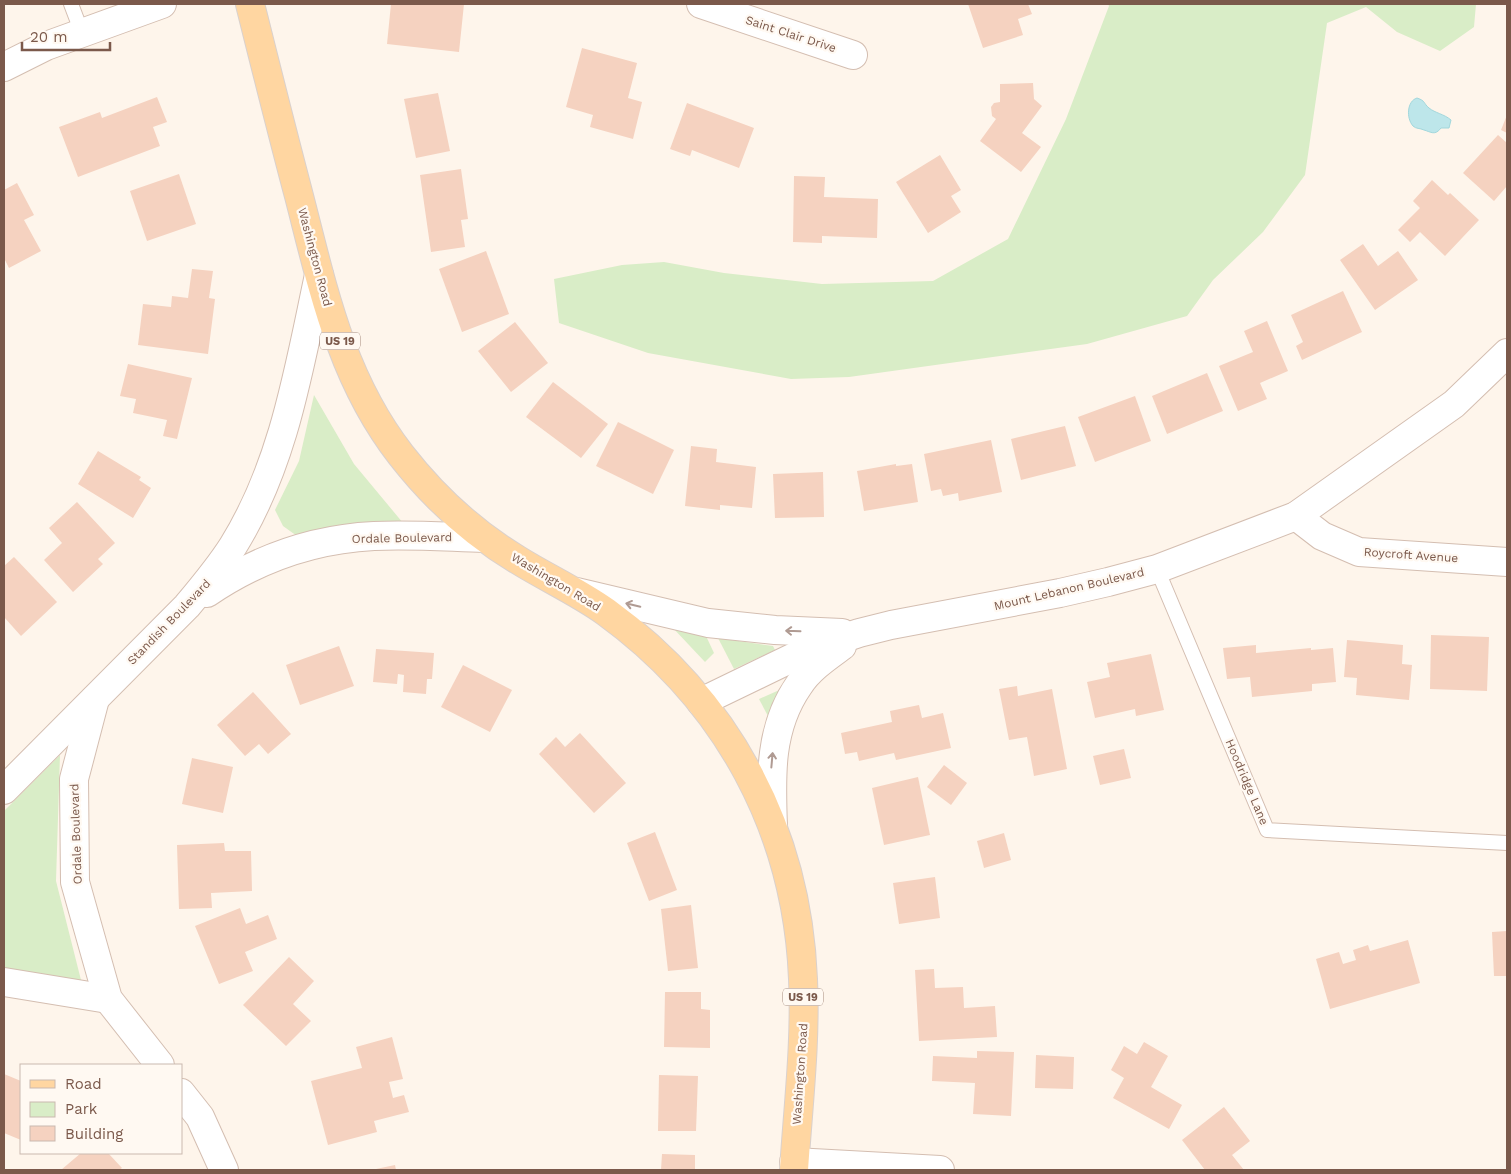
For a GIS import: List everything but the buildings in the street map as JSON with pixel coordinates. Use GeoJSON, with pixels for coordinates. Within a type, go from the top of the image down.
{"type":"FeatureCollection","features":[{"type":"Feature","properties":{"kind":"main road","name":"Washington Road"},"geometry":{"type":"LineString","coordinates":[[250,4],[319,275],[347,363],[380,426],[402,456],[428,486],[484,538],[516,560],[602,610],[633,633],[667,663],[701,702],[740,758],[758,791],[773,826],[795,904],[801,943],[803,1022],[794,1166]]}},
{"type":"Feature","properties":{"kind":"street"},"geometry":{"type":"LineString","coordinates":[[4,67],[46,46],[162,4]]}},
{"type":"Feature","properties":{"kind":"street","name":"Saint Clair Drive"},"geometry":{"type":"LineString","coordinates":[[700,4],[853,55]]}},
{"type":"Feature","properties":{"kind":"street","name":"Standish Boulevard"},"geometry":{"type":"LineString","coordinates":[[4,790],[187,606],[212,577],[233,545],[251,513],[267,478],[292,404],[319,275]]}},
{"type":"Feature","properties":{"kind":"street","name":"Mount Lebanon Boulevard"},"geometry":{"type":"LineString","coordinates":[[701,702],[794,657],[859,633],[1060,593],[1157,569],[1296,516],[1454,404],[1507,353]]}},
{"type":"Feature","properties":{"kind":"street","name":"Roycroft Avenue"},"geometry":{"type":"LineString","coordinates":[[1296,516],[1322,536],[1359,552],[1507,562]]}},
{"type":"Feature","properties":{"kind":"street","name":"Ordale Boulevard"},"geometry":{"type":"LineString","coordinates":[[187,606],[252,565],[310,545],[342,538],[375,536],[484,538]]}},
{"type":"Feature","properties":{"kind":"street"},"geometry":{"type":"LineString","coordinates":[[571,591],[708,623],[775,630],[859,633]]}},
{"type":"Feature","properties":{"kind":"street"},"geometry":{"type":"LineString","coordinates":[[773,826],[771,778],[773,752],[787,706],[799,684],[817,664],[859,633]]}},
{"type":"Feature","properties":{"kind":"street","name":"Ordale Boulevard"},"geometry":{"type":"LineString","coordinates":[[96,697],[74,779],[75,882],[108,999],[159,1064]]}},
{"type":"Feature","properties":{"kind":"street"},"geometry":{"type":"LineString","coordinates":[[4,982],[108,999]]}},
{"type":"Feature","properties":{"kind":"street"},"geometry":{"type":"LineString","coordinates":[[182,1094],[200,1117],[224,1170]]}},
{"type":"Feature","properties":{"kind":"street"},"geometry":{"type":"LineString","coordinates":[[794,1166],[940,1170]]}},
{"type":"Feature","properties":{"kind":"lane"},"geometry":{"type":"LineString","coordinates":[[71,4],[82,33]]}},
{"type":"Feature","properties":{"kind":"lane","name":"Hoodridge Lane"},"geometry":{"type":"LineString","coordinates":[[1157,569],[1267,830],[1507,843]]}},
{"type":"Feature","properties":{"kind":"green space"},"geometry":{"type":"Polygon","coordinates":[[[1108,4],[1476,4],[1474,27],[1440,51],[1397,32],[1366,7],[1327,23],[1305,175],[1263,232],[1213,280],[1187,316],[1087,344],[849,377],[791,379],[648,353],[559,323],[554,279],[622,265],[664,262],[724,273],[822,284],[933,281],[1008,239],[1066,119],[1109,6],[1108,4]]]}},
{"type":"Feature","properties":{"kind":"green space"},"geometry":{"type":"Polygon","coordinates":[[[314,395],[354,464],[403,523],[297,536],[283,526],[275,510],[299,461],[314,395]]]}},
{"type":"Feature","properties":{"kind":"green space"},"geometry":{"type":"Polygon","coordinates":[[[673,628],[706,636],[714,653],[705,662],[673,628]]]}},
{"type":"Feature","properties":{"kind":"green space"},"geometry":{"type":"Polygon","coordinates":[[[718,638],[773,646],[775,650],[734,669],[718,638]]]}},
{"type":"Feature","properties":{"kind":"green space"},"geometry":{"type":"Polygon","coordinates":[[[795,683],[769,718],[759,699],[795,683]]]}},
{"type":"Feature","properties":{"kind":"green space"},"geometry":{"type":"Polygon","coordinates":[[[60,755],[56,881],[83,988],[4,970],[4,811],[60,755]]]}},
{"type":"Feature","properties":{"kind":"water"},"geometry":{"type":"Polygon","coordinates":[[[1417,98],[1423,101],[1431,110],[1451,120],[1449,128],[1441,128],[1433,133],[1415,128],[1409,119],[1409,106],[1417,98]]]}}]}
